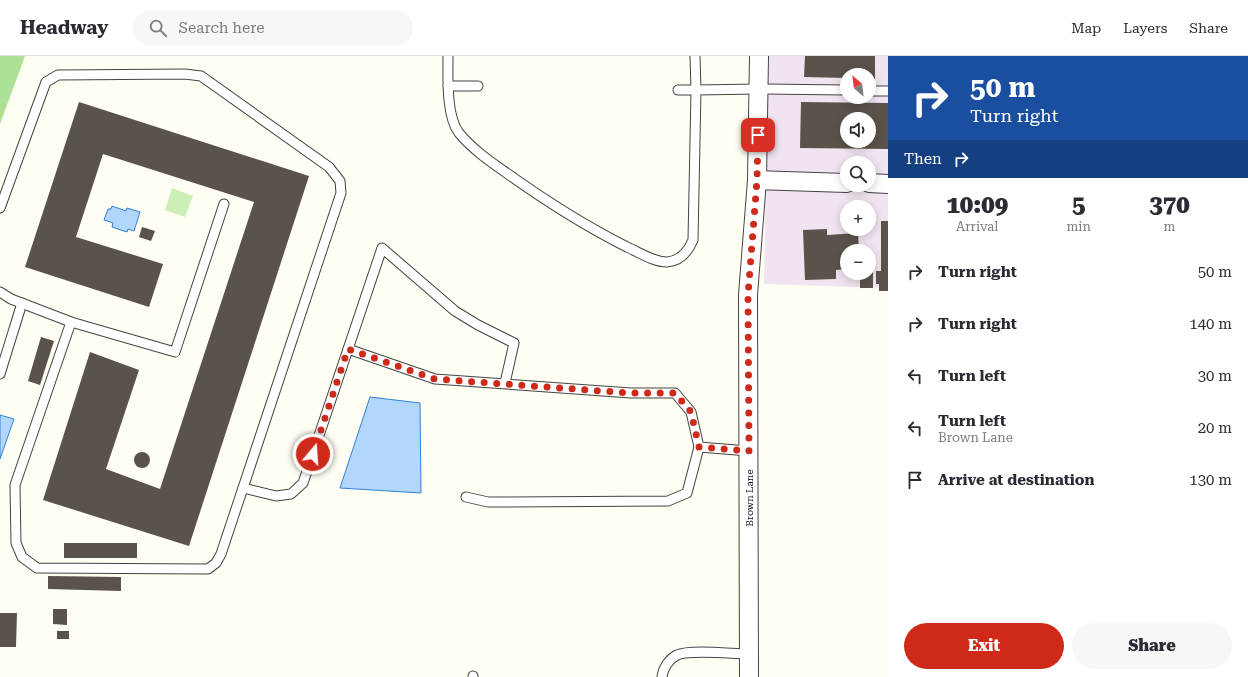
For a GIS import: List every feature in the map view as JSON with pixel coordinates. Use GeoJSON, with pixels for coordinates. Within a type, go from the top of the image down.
{"type":"FeatureCollection","features":[{"type":"Feature","properties":{"kind":"street","name":"Brown Lane"},"geometry":{"type":"LineString","coordinates":[[749,677],[748,295],[757,180],[759,56]]}},
{"type":"Feature","properties":{"kind":"street"},"geometry":{"type":"LineString","coordinates":[[757,180],[840,183]]}},
{"type":"Feature","properties":{"kind":"street"},"geometry":{"type":"LineString","coordinates":[[876,183],[888,184]]}},
{"type":"Feature","properties":{"kind":"lane"},"geometry":{"type":"LineString","coordinates":[[448,56],[448,86],[451,112],[458,132],[488,159],[543,199],[596,231],[648,257],[666,262],[677,259],[688,251],[693,240],[696,90],[695,56]]}},
{"type":"Feature","properties":{"kind":"lane"},"geometry":{"type":"LineString","coordinates":[[0,208],[46,82],[58,75],[184,74],[202,76],[329,167],[340,181],[341,193],[244,488],[221,554],[216,563],[208,569],[37,568],[22,558],[16,543],[16,485],[71,322]]}},
{"type":"Feature","properties":{"kind":"lane"},"geometry":{"type":"LineString","coordinates":[[448,86],[478,86]]}},
{"type":"Feature","properties":{"kind":"lane"},"geometry":{"type":"LineString","coordinates":[[678,90],[840,90]]}},
{"type":"Feature","properties":{"kind":"lane"},"geometry":{"type":"LineString","coordinates":[[876,91],[888,91]]}},
{"type":"Feature","properties":{"kind":"lane"},"geometry":{"type":"LineString","coordinates":[[0,292],[11,299],[71,322],[175,352],[224,204]]}},
{"type":"Feature","properties":{"kind":"lane"},"geometry":{"type":"LineString","coordinates":[[244,488],[276,496],[291,494],[303,483],[382,248],[455,311],[478,326],[514,343],[505,383]]}},
{"type":"Feature","properties":{"kind":"lane"},"geometry":{"type":"LineString","coordinates":[[0,374],[22,303]]}},
{"type":"Feature","properties":{"kind":"lane"},"geometry":{"type":"LineString","coordinates":[[348,349],[435,379],[630,393],[675,393],[691,412],[699,447],[687,493],[668,501],[488,502],[466,496]]}},
{"type":"Feature","properties":{"kind":"lane"},"geometry":{"type":"LineString","coordinates":[[699,447],[749,451]]}},
{"type":"Feature","properties":{"kind":"lane"},"geometry":{"type":"LineString","coordinates":[[662,677],[668,662],[678,655],[692,652],[749,654]]}},
{"type":"Feature","properties":{"kind":"shaded area"},"geometry":{"type":"Polygon","coordinates":[[[768,56],[888,56],[888,288],[764,284],[768,56]]]}},
{"type":"Feature","properties":{"kind":"green space"},"geometry":{"type":"Polygon","coordinates":[[[0,56],[25,56],[0,124],[0,56]]]}},
{"type":"Feature","properties":{"kind":"green space"},"geometry":{"type":"Polygon","coordinates":[[[172,188],[193,196],[185,217],[165,210],[172,188]]]}},
{"type":"Feature","properties":{"kind":"water"},"geometry":{"type":"Polygon","coordinates":[[[112,206],[126,211],[127,208],[140,212],[134,231],[128,229],[127,232],[112,227],[113,223],[104,220],[108,209],[111,209],[112,206]]]}},
{"type":"Feature","properties":{"kind":"water"},"geometry":{"type":"Polygon","coordinates":[[[370,397],[420,403],[421,493],[340,488],[370,397]]]}},
{"type":"Feature","properties":{"kind":"water"},"geometry":{"type":"Polygon","coordinates":[[[0,415],[14,419],[0,459],[0,415]]]}},
{"type":"Feature","properties":{"kind":"building"},"geometry":{"type":"Polygon","coordinates":[[[805,56],[875,56],[875,68],[840,68],[840,78],[804,77],[805,56]]]}},
{"type":"Feature","properties":{"kind":"building"},"geometry":{"type":"Polygon","coordinates":[[[79,102],[309,176],[189,546],[43,500],[90,352],[139,370],[106,469],[160,489],[254,202],[103,154],[76,237],[163,264],[149,307],[25,267],[79,102]]]}},
{"type":"Feature","properties":{"kind":"building"},"geometry":{"type":"Polygon","coordinates":[[[801,102],[840,102],[840,104],[888,103],[888,149],[800,148],[801,102]]]}},
{"type":"Feature","properties":{"kind":"building"},"geometry":{"type":"Polygon","coordinates":[[[881,221],[888,221],[888,291],[879,291],[879,284],[876,284],[876,271],[881,271],[881,221]]]}},
{"type":"Feature","properties":{"kind":"building"},"geometry":{"type":"Polygon","coordinates":[[[142,227],[155,231],[151,241],[139,237],[142,227]]]}},
{"type":"Feature","properties":{"kind":"building"},"geometry":{"type":"Polygon","coordinates":[[[827,229],[827,235],[840,234],[840,236],[858,236],[859,244],[840,244],[840,270],[836,270],[836,279],[805,280],[803,230],[827,229]]]}},
{"type":"Feature","properties":{"kind":"building"},"geometry":{"type":"Polygon","coordinates":[[[860,280],[873,280],[873,288],[860,288],[860,280]]]}},
{"type":"Feature","properties":{"kind":"building"},"geometry":{"type":"Polygon","coordinates":[[[41,337],[54,341],[40,385],[28,381],[41,337]]]}},
{"type":"Feature","properties":{"kind":"building"},"geometry":{"type":"Polygon","coordinates":[[[142,452],[148,454],[150,460],[148,466],[142,468],[136,466],[134,460],[136,454],[142,452]]]}},
{"type":"Feature","properties":{"kind":"building"},"geometry":{"type":"Polygon","coordinates":[[[64,543],[137,543],[137,558],[64,558],[64,543]]]}},
{"type":"Feature","properties":{"kind":"building"},"geometry":{"type":"Polygon","coordinates":[[[48,576],[121,577],[121,591],[48,589],[48,576]]]}},
{"type":"Feature","properties":{"kind":"building"},"geometry":{"type":"Polygon","coordinates":[[[53,609],[67,609],[67,625],[53,624],[53,609]]]}},
{"type":"Feature","properties":{"kind":"building"},"geometry":{"type":"Polygon","coordinates":[[[0,613],[17,613],[16,647],[0,647],[0,613]]]}},
{"type":"Feature","properties":{"kind":"building"},"geometry":{"type":"Polygon","coordinates":[[[57,631],[69,631],[69,639],[57,639],[57,631]]]}},
{"type":"Feature","properties":{"kind":"route"},"geometry":{"type":"LineString","coordinates":[[313,454],[348,349],[435,379],[510,383],[630,393],[675,393],[691,412],[699,447],[749,451],[748,295],[757,180],[758,135]]}}]}
